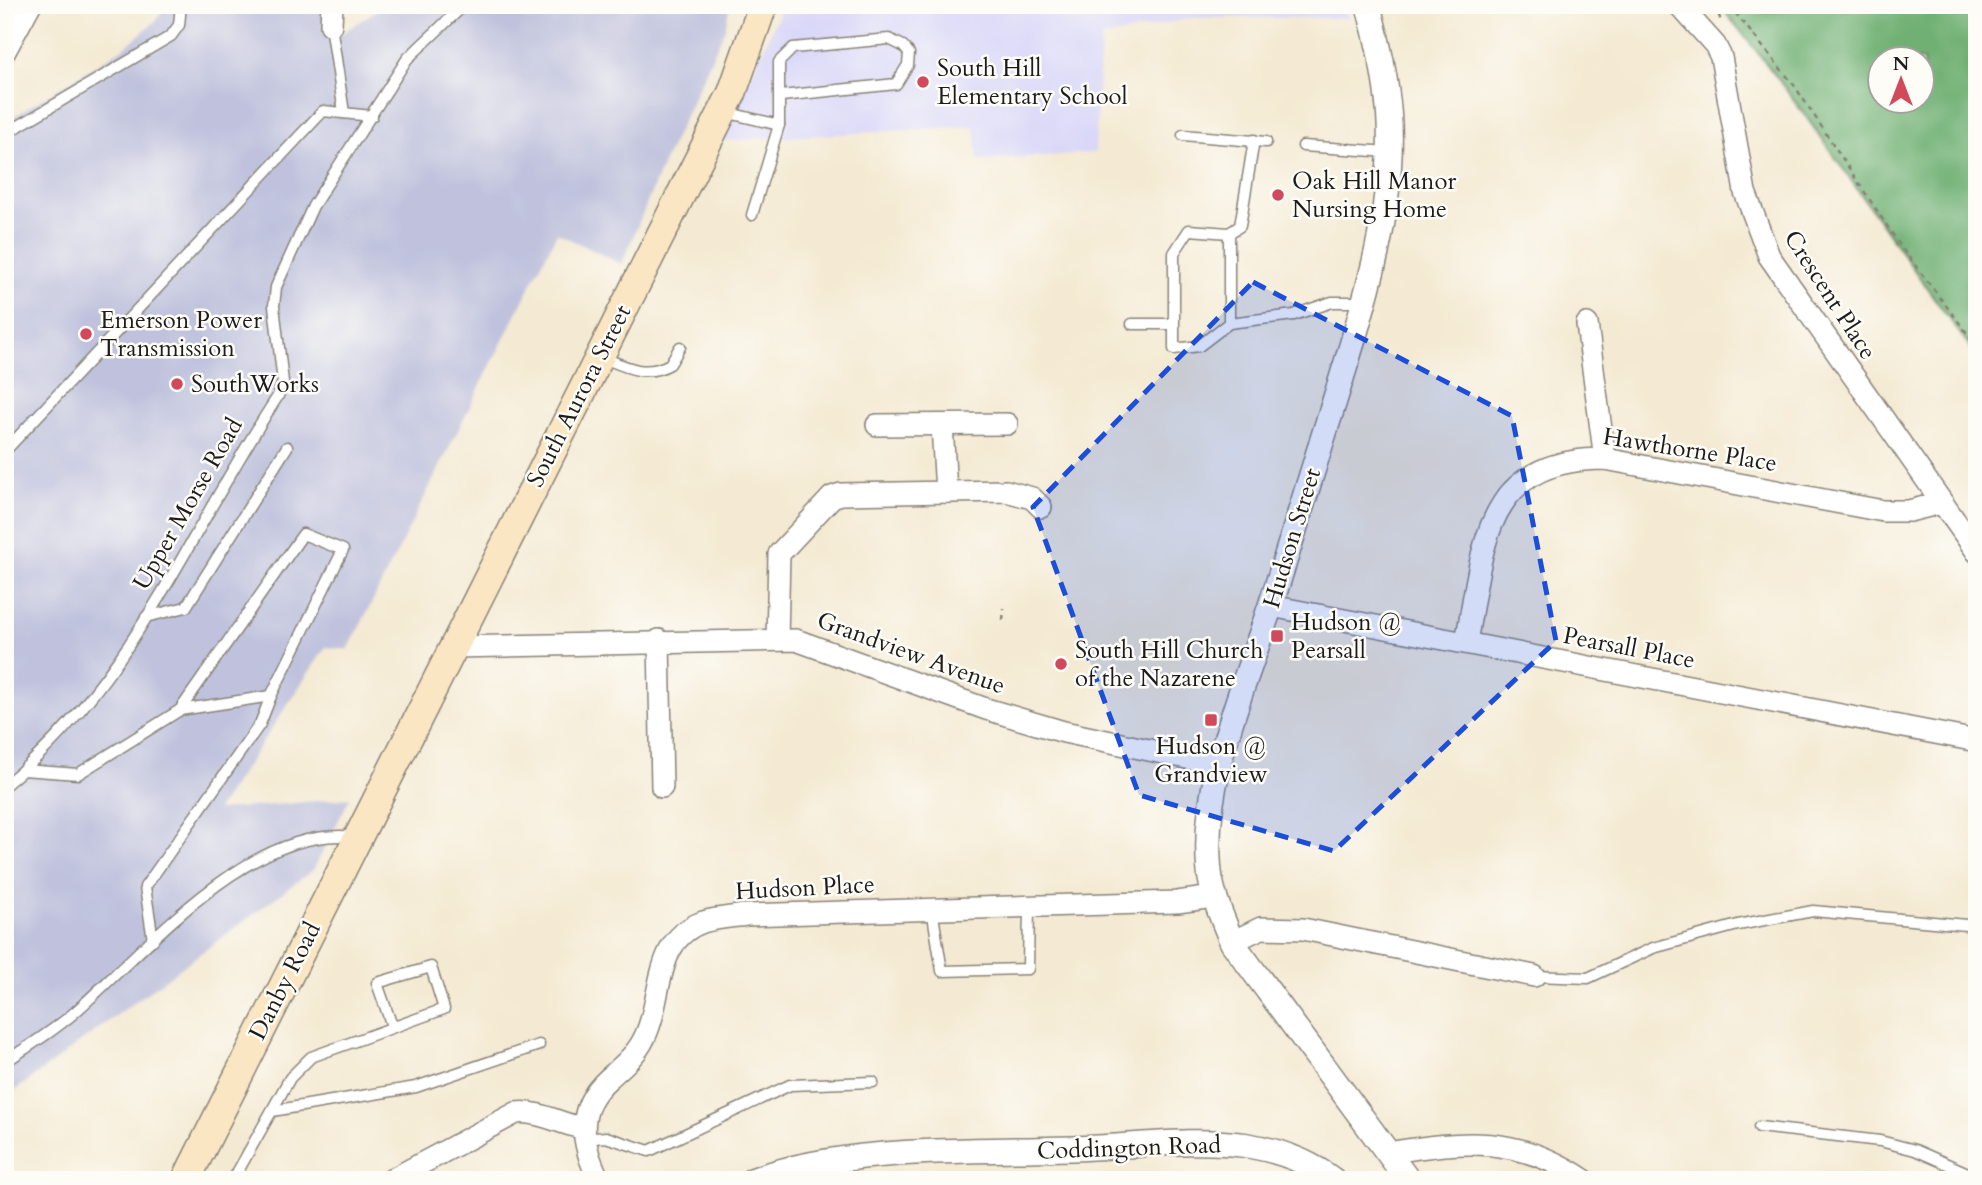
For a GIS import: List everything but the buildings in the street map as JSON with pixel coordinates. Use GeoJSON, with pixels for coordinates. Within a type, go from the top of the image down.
{"type":"FeatureCollection","features":[{"type":"Feature","properties":{"kind":"main road","name":"South Aurora Street"},"geometry":{"type":"LineString","coordinates":[[386,783],[723,111],[763,5]]}},
{"type":"Feature","properties":{"kind":"main road","name":"Danby Road"},"geometry":{"type":"LineString","coordinates":[[186,1180],[386,783]]}},
{"type":"Feature","properties":{"kind":"street"},"geometry":{"type":"LineString","coordinates":[[5,51],[30,5]]}},
{"type":"Feature","properties":{"kind":"street","name":"Hudson Street"},"geometry":{"type":"LineString","coordinates":[[1368,5],[1385,80],[1389,152],[1379,235],[1364,302],[1220,765],[1214,789],[1208,840],[1209,869],[1214,897],[1232,942],[1409,1180]]}},
{"type":"Feature","properties":{"kind":"street","name":"Crescent Place"},"geometry":{"type":"LineString","coordinates":[[1679,5],[1715,45],[1721,58],[1745,192],[1769,256],[1977,552]]}},
{"type":"Feature","properties":{"kind":"street"},"geometry":{"type":"LineString","coordinates":[[1587,324],[1605,459]]}},
{"type":"Feature","properties":{"kind":"street"},"geometry":{"type":"LineString","coordinates":[[877,425],[1007,424]]}},
{"type":"Feature","properties":{"kind":"street"},"geometry":{"type":"LineString","coordinates":[[942,425],[946,492]]}},
{"type":"Feature","properties":{"kind":"street","name":"Hawthorne Place"},"geometry":{"type":"LineString","coordinates":[[1466,642],[1488,534],[1502,501],[1517,486],[1547,469],[1571,462],[1605,459],[1883,511],[1909,511],[1941,503]]}},
{"type":"Feature","properties":{"kind":"street"},"geometry":{"type":"LineString","coordinates":[[777,639],[779,554],[832,497],[841,494],[1020,493],[1032,498],[1041,507]]}},
{"type":"Feature","properties":{"kind":"street","name":"Pearsall Place"},"geometry":{"type":"LineString","coordinates":[[1271,606],[1977,741]]}},
{"type":"Feature","properties":{"kind":"street","name":"Grandview Avenue"},"geometry":{"type":"LineString","coordinates":[[453,647],[777,639],[811,644],[986,709],[1064,732],[1220,765]]}},
{"type":"Feature","properties":{"kind":"street"},"geometry":{"type":"LineString","coordinates":[[659,640],[662,787]]}},
{"type":"Feature","properties":{"kind":"street","name":"Hudson Place"},"geometry":{"type":"LineString","coordinates":[[582,1134],[593,1095],[642,1044],[653,1016],[666,958],[673,944],[689,929],[703,922],[746,915],[1177,902],[1214,897]]}},
{"type":"Feature","properties":{"kind":"street"},"geometry":{"type":"LineString","coordinates":[[1232,942],[1261,928],[1303,929],[1534,976]]}},
{"type":"Feature","properties":{"kind":"street"},"geometry":{"type":"LineString","coordinates":[[391,1180],[516,1113],[533,1113],[582,1134],[599,1180]]}},
{"type":"Feature","properties":{"kind":"street"},"geometry":{"type":"LineString","coordinates":[[1388,1153],[1482,1143],[1508,1144],[1553,1160],[1584,1180]]}},
{"type":"Feature","properties":{"kind":"street","name":"Coddington Road"},"geometry":{"type":"LineString","coordinates":[[752,1180],[807,1165],[887,1156],[1193,1144],[1244,1145],[1283,1154],[1311,1165],[1334,1180]]}},
{"type":"Feature","properties":{"kind":"lane"},"geometry":{"type":"LineString","coordinates":[[5,134],[171,36],[179,25],[181,5]]}},
{"type":"Feature","properties":{"kind":"lane","name":"Upper Morse Road"},"geometry":{"type":"LineString","coordinates":[[5,785],[39,758],[88,702],[146,617],[278,396],[283,382],[274,306],[276,286],[313,206],[407,59],[464,5]]}},
{"type":"Feature","properties":{"kind":"lane"},"geometry":{"type":"LineString","coordinates":[[331,15],[345,113]]}},
{"type":"Feature","properties":{"kind":"lane"},"geometry":{"type":"LineString","coordinates":[[752,215],[779,125],[779,62],[793,48],[889,40],[903,46],[909,53],[908,65],[896,83],[781,96]]}},
{"type":"Feature","properties":{"kind":"lane"},"geometry":{"type":"LineString","coordinates":[[5,451],[323,111],[372,116]]}},
{"type":"Feature","properties":{"kind":"lane"},"geometry":{"type":"LineString","coordinates":[[723,111],[748,120],[779,125]]}},
{"type":"Feature","properties":{"kind":"lane"},"geometry":{"type":"LineString","coordinates":[[1183,135],[1266,142]]}},
{"type":"Feature","properties":{"kind":"lane"},"geometry":{"type":"LineString","coordinates":[[1254,140],[1240,226],[1229,233],[1189,230],[1174,253],[1174,349],[1199,346],[1229,323],[1294,315],[1332,302],[1364,302]]}},
{"type":"Feature","properties":{"kind":"lane"},"geometry":{"type":"LineString","coordinates":[[1303,146],[1389,152]]}},
{"type":"Feature","properties":{"kind":"lane"},"geometry":{"type":"LineString","coordinates":[[1229,233],[1229,323]]}},
{"type":"Feature","properties":{"kind":"lane"},"geometry":{"type":"LineString","coordinates":[[1132,324],[1173,324]]}},
{"type":"Feature","properties":{"kind":"lane"},"geometry":{"type":"LineString","coordinates":[[600,356],[639,372],[649,372],[670,364],[680,347]]}},
{"type":"Feature","properties":{"kind":"lane"},"geometry":{"type":"LineString","coordinates":[[146,617],[186,607],[287,447]]}},
{"type":"Feature","properties":{"kind":"lane"},"geometry":{"type":"LineString","coordinates":[[153,940],[145,887],[260,724],[271,695],[343,550],[303,534],[180,710]]}},
{"type":"Feature","properties":{"kind":"lane"},"geometry":{"type":"LineString","coordinates":[[23,770],[78,774],[180,710],[271,695]]}},
{"type":"Feature","properties":{"kind":"lane"},"geometry":{"type":"LineString","coordinates":[[5,1062],[72,1014],[239,867],[324,836],[359,837]]}},
{"type":"Feature","properties":{"kind":"lane"},"geometry":{"type":"LineString","coordinates":[[932,909],[942,971],[1028,969],[1029,906]]}},
{"type":"Feature","properties":{"kind":"lane"},"geometry":{"type":"LineString","coordinates":[[1534,976],[1588,978],[1653,948],[1738,925],[1813,911],[1977,926]]}},
{"type":"Feature","properties":{"kind":"lane"},"geometry":{"type":"LineString","coordinates":[[233,1180],[290,1078],[311,1057],[444,1009],[431,967],[377,982],[391,1026]]}},
{"type":"Feature","properties":{"kind":"lane"},"geometry":{"type":"LineString","coordinates":[[272,1111],[416,1087],[539,1045]]}},
{"type":"Feature","properties":{"kind":"lane"},"geometry":{"type":"LineString","coordinates":[[582,1134],[606,1137],[649,1151],[790,1085],[873,1082]]}},
{"type":"Feature","properties":{"kind":"lane"},"geometry":{"type":"LineString","coordinates":[[1759,1127],[1880,1141],[1915,1150],[1977,1177]]}},
{"type":"Feature","properties":{"kind":"path"},"geometry":{"type":"LineString","coordinates":[[1729,5],[1794,86],[1901,247],[1977,346]]}},
{"type":"Feature","properties":{"kind":"path"},"geometry":{"type":"LineString","coordinates":[[1003,620],[1004,608]]}},
{"type":"Feature","properties":{"kind":"highlighted area"},"geometry":{"type":"Polygon","coordinates":[[[1253,282],[1512,416],[1556,641],[1334,851],[1139,795],[1033,507],[1253,282]]]}},
{"type":"Feature","properties":{"kind":"shaded area","name":"SouthWorks"},"geometry":{"type":"Polygon","coordinates":[[[165,5],[330,5],[331,41],[384,5],[730,5],[725,29],[662,166],[622,264],[557,233],[348,650],[326,647],[217,810],[350,798],[313,870],[5,1098],[5,122],[125,47],[157,20],[165,5]]]}},
{"type":"Feature","properties":{"kind":"shaded area","name":"South Hill Elementary School"},"geometry":{"type":"Polygon","coordinates":[[[779,5],[1345,5],[1348,18],[1191,18],[1101,38],[1095,153],[978,160],[975,126],[720,141],[779,15],[779,5]]]}},
{"type":"Feature","properties":{"kind":"green space"},"geometry":{"type":"Polygon","coordinates":[[[1719,5],[1977,5],[1977,356],[1913,268],[1787,90],[1719,5]]]}},
{"type":"Feature","properties":{"kind":"place","name":"South Hill Elementary School"},"geometry":{"type":"Point","coordinates":[923,82]}},
{"type":"Feature","properties":{"kind":"place","name":"Oak Hill Manor Nursing Home"},"geometry":{"type":"Point","coordinates":[1278,195]}},
{"type":"Feature","properties":{"kind":"place","name":"Emerson Power Transmission"},"geometry":{"type":"Point","coordinates":[86,334]}},
{"type":"Feature","properties":{"kind":"place","name":"SouthWorks"},"geometry":{"type":"Point","coordinates":[177,384]}},
{"type":"Feature","properties":{"kind":"place","name":"Hudson @ Pearsall"},"geometry":{"type":"Point","coordinates":[1277,636]}},
{"type":"Feature","properties":{"kind":"place","name":"South Hill Church of the Nazarene"},"geometry":{"type":"Point","coordinates":[1061,664]}},
{"type":"Feature","properties":{"kind":"place","name":"Hudson @ Grandview"},"geometry":{"type":"Point","coordinates":[1211,720]}}]}
